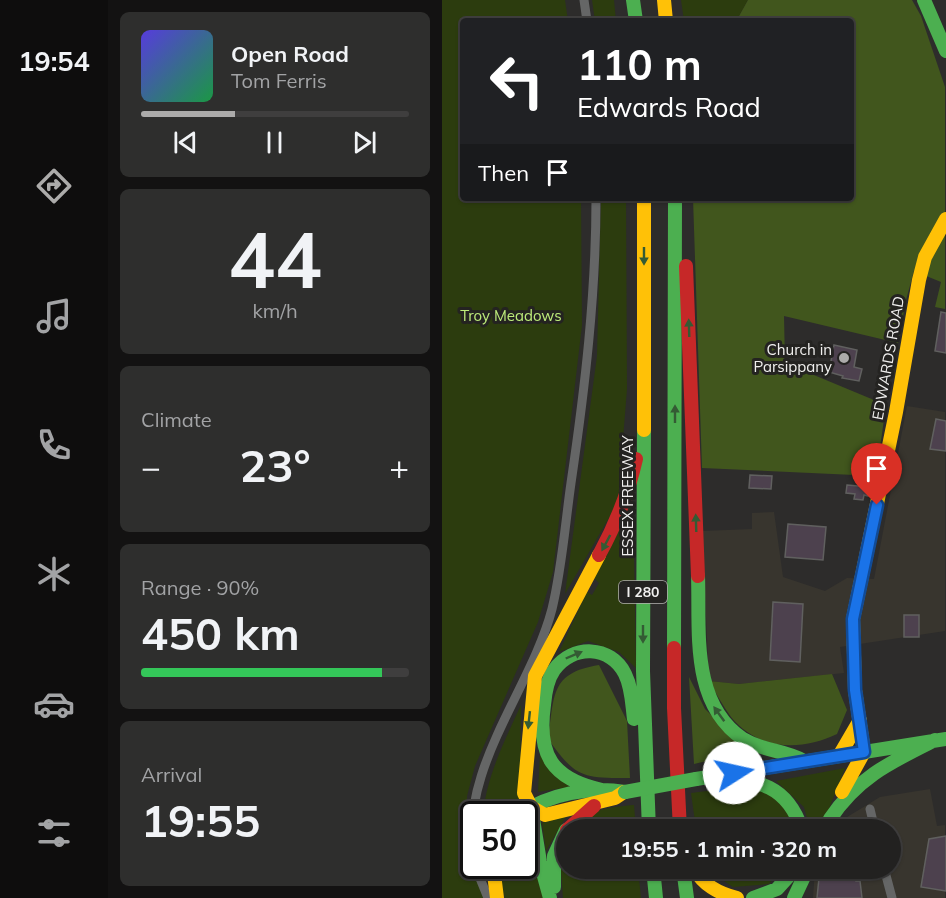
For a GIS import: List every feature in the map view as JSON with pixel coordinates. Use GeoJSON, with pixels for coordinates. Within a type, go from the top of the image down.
{"type":"FeatureCollection","features":[{"type":"Feature","properties":{"kind":"main road"},"geometry":{"type":"LineString","coordinates":[[634,0],[636,18]]}},
{"type":"Feature","properties":{"kind":"main road"},"geometry":{"type":"LineString","coordinates":[[664,0],[666,18]]}},
{"type":"Feature","properties":{"kind":"main road"},"geometry":{"type":"LineString","coordinates":[[924,0],[946,51]]}},
{"type":"Feature","properties":{"kind":"main road","name":"ESSEX FREEWAY"},"geometry":{"type":"LineString","coordinates":[[644,201],[643,670],[648,819]]}},
{"type":"Feature","properties":{"kind":"main road","name":"I 280"},"geometry":{"type":"LineString","coordinates":[[675,201],[674,708],[679,819]]}},
{"type":"Feature","properties":{"kind":"main road"},"geometry":{"type":"LineString","coordinates":[[682,201],[702,675],[711,702],[730,727],[752,743],[768,750],[789,752],[804,761]]}},
{"type":"Feature","properties":{"kind":"main road","name":"EDWARDS ROAD"},"geometry":{"type":"LineString","coordinates":[[864,752],[854,670],[853,619],[919,280],[925,257],[946,219]]}},
{"type":"Feature","properties":{"kind":"main road"},"geometry":{"type":"LineString","coordinates":[[524,801],[529,724],[535,676],[623,509],[634,474],[644,407]]}},
{"type":"Feature","properties":{"kind":"main road"},"geometry":{"type":"LineString","coordinates":[[527,801],[549,678],[563,660],[573,653],[598,651],[614,659],[623,670],[629,684],[642,819]]}},
{"type":"Feature","properties":{"kind":"main road"},"geometry":{"type":"LineString","coordinates":[[839,756],[860,720]]}},
{"type":"Feature","properties":{"kind":"main road"},"geometry":{"type":"LineString","coordinates":[[541,723],[545,754],[555,769],[573,783],[603,795]]}},
{"type":"Feature","properties":{"kind":"main road"},"geometry":{"type":"LineString","coordinates":[[578,819],[603,795],[613,789],[625,792],[940,740]]}},
{"type":"Feature","properties":{"kind":"main road"},"geometry":{"type":"LineString","coordinates":[[831,819],[847,794],[861,780],[940,740]]}},
{"type":"Feature","properties":{"kind":"main road"},"geometry":{"type":"LineString","coordinates":[[830,819],[864,752]]}},
{"type":"Feature","properties":{"kind":"main road"},"geometry":{"type":"LineString","coordinates":[[715,777],[751,780],[773,788],[790,802],[799,819]]}},
{"type":"Feature","properties":{"kind":"main road"},"geometry":{"type":"LineString","coordinates":[[538,805],[553,798],[603,795]]}},
{"type":"Feature","properties":{"kind":"main road"},"geometry":{"type":"LineString","coordinates":[[552,898],[552,866],[556,852]]}},
{"type":"Feature","properties":{"kind":"main road"},"geometry":{"type":"LineString","coordinates":[[538,855],[552,898]]}},
{"type":"Feature","properties":{"kind":"main road"},"geometry":{"type":"LineString","coordinates":[[495,879],[497,898]]}},
{"type":"Feature","properties":{"kind":"main road"},"geometry":{"type":"LineString","coordinates":[[654,879],[656,898]]}},
{"type":"Feature","properties":{"kind":"main road"},"geometry":{"type":"LineString","coordinates":[[684,879],[687,898]]}},
{"type":"Feature","properties":{"kind":"main road"},"geometry":{"type":"LineString","coordinates":[[700,879],[710,888],[737,898]]}},
{"type":"Feature","properties":{"kind":"main road"},"geometry":{"type":"LineString","coordinates":[[753,898],[777,889],[786,879]]}},
{"type":"Feature","properties":{"kind":"main road"},"geometry":{"type":"LineString","coordinates":[[794,898],[803,879]]}},
{"type":"Feature","properties":{"kind":"street"},"geometry":{"type":"LineString","coordinates":[[584,0],[587,18]]}},
{"type":"Feature","properties":{"kind":"street"},"geometry":{"type":"LineString","coordinates":[[475,801],[482,772],[545,630],[555,596],[584,395],[591,326],[596,201]]}},
{"type":"Feature","properties":{"kind":"street"},"geometry":{"type":"LineString","coordinates":[[870,809],[872,819]]}},
{"type":"Feature","properties":{"kind":"street"},"geometry":{"type":"LineString","coordinates":[[480,879],[488,898]]}},
{"type":"Feature","properties":{"kind":"street"},"geometry":{"type":"LineString","coordinates":[[887,879],[892,898]]}},
{"type":"Feature","properties":{"kind":"shaded area"},"geometry":{"type":"Polygon","coordinates":[[[907,406],[945,412],[945,631],[840,647],[844,673],[739,684],[709,681],[702,531],[752,529],[752,513],[774,512],[783,577],[825,591],[847,578],[874,579],[907,406]]]}},
{"type":"Feature","properties":{"kind":"shaded area"},"geometry":{"type":"Polygon","coordinates":[[[930,789],[937,826],[945,825],[945,898],[813,898],[814,879],[901,879],[901,819],[844,819],[880,797],[930,789]]]}},
{"type":"Feature","properties":{"kind":"green space","name":"Troy Meadows"},"geometry":{"type":"Polygon","coordinates":[[[442,0],[565,0],[568,18],[460,18],[460,201],[581,201],[582,325],[553,572],[538,622],[475,766],[467,801],[460,801],[460,879],[477,879],[486,898],[442,898],[442,0]]]}},
{"type":"Feature","properties":{"kind":"green space"},"geometry":{"type":"Polygon","coordinates":[[[592,0],[614,0],[616,18],[595,18],[592,0]]]}},
{"type":"Feature","properties":{"kind":"green space"},"geometry":{"type":"Polygon","coordinates":[[[681,0],[748,0],[738,18],[684,18],[681,0]]]}},
{"type":"Feature","properties":{"kind":"green space"},"geometry":{"type":"Polygon","coordinates":[[[748,0],[912,0],[921,16],[945,87],[945,309],[935,307],[941,282],[914,271],[898,343],[784,316],[785,363],[886,405],[876,476],[702,468],[693,201],[854,201],[854,18],[738,18],[748,0]]]}},
{"type":"Feature","properties":{"kind":"green space"},"geometry":{"type":"Polygon","coordinates":[[[601,201],[626,201],[627,389],[618,502],[565,594],[597,356],[601,201]]]}},
{"type":"Feature","properties":{"kind":"green space"},"geometry":{"type":"Polygon","coordinates":[[[630,507],[634,554],[636,668],[619,652],[588,641],[559,652],[587,592],[592,595],[599,583],[594,578],[630,507]]]}},
{"type":"Feature","properties":{"kind":"green space"},"geometry":{"type":"Polygon","coordinates":[[[599,665],[627,721],[630,778],[590,776],[581,773],[566,762],[548,739],[557,689],[571,674],[599,665]]]}},
{"type":"Feature","properties":{"kind":"green space"},"geometry":{"type":"Polygon","coordinates":[[[832,674],[847,710],[837,734],[823,740],[795,745],[767,742],[742,728],[731,717],[709,681],[739,684],[832,674]]]}},
{"type":"Feature","properties":{"kind":"green space"},"geometry":{"type":"Polygon","coordinates":[[[689,677],[705,709],[749,751],[694,764],[689,677]]]}},
{"type":"Feature","properties":{"kind":"green space"},"geometry":{"type":"Polygon","coordinates":[[[521,705],[520,798],[518,801],[485,801],[488,785],[521,705]]]}},
{"type":"Feature","properties":{"kind":"green space"},"geometry":{"type":"Polygon","coordinates":[[[540,753],[569,787],[538,792],[540,753]]]}},
{"type":"Feature","properties":{"kind":"green space"},"geometry":{"type":"Polygon","coordinates":[[[845,768],[825,819],[807,819],[804,807],[776,781],[845,768]]]}},
{"type":"Feature","properties":{"kind":"green space"},"geometry":{"type":"Polygon","coordinates":[[[730,788],[764,790],[788,810],[790,819],[695,819],[691,793],[730,788]]]}},
{"type":"Feature","properties":{"kind":"green space"},"geometry":{"type":"Polygon","coordinates":[[[634,805],[635,819],[584,819],[593,813],[609,808],[634,805]]]}},
{"type":"Feature","properties":{"kind":"green space"},"geometry":{"type":"Polygon","coordinates":[[[568,813],[565,819],[556,819],[556,834],[546,851],[542,823],[568,813]]]}},
{"type":"Feature","properties":{"kind":"green space"},"geometry":{"type":"Polygon","coordinates":[[[538,879],[544,898],[505,898],[499,880],[538,879]]]}},
{"type":"Feature","properties":{"kind":"green space"},"geometry":{"type":"Polygon","coordinates":[[[562,879],[639,879],[641,898],[563,898],[562,879]]]}},
{"type":"Feature","properties":{"kind":"green space"},"geometry":{"type":"Polygon","coordinates":[[[721,879],[773,879],[769,884],[733,887],[721,879]]]}},
{"type":"Feature","properties":{"kind":"building"},"geometry":{"type":"Polygon","coordinates":[[[941,312],[946,313],[946,353],[935,351],[941,312]]]}},
{"type":"Feature","properties":{"kind":"building","name":"Church in Parsippany"},"geometry":{"type":"Polygon","coordinates":[[[834,345],[857,350],[854,367],[862,369],[859,381],[842,378],[843,376],[829,372],[834,345]]]}},
{"type":"Feature","properties":{"kind":"building"},"geometry":{"type":"Polygon","coordinates":[[[936,419],[946,421],[946,451],[930,449],[936,419]]]}},
{"type":"Feature","properties":{"kind":"building"},"geometry":{"type":"Polygon","coordinates":[[[750,475],[772,476],[771,489],[749,488],[750,475]]]}},
{"type":"Feature","properties":{"kind":"building"},"geometry":{"type":"Polygon","coordinates":[[[847,485],[869,487],[868,496],[864,495],[863,500],[854,499],[855,494],[846,493],[847,485]]]}},
{"type":"Feature","properties":{"kind":"building"},"geometry":{"type":"Polygon","coordinates":[[[788,524],[826,527],[823,560],[785,557],[788,524]]]}},
{"type":"Feature","properties":{"kind":"building"},"geometry":{"type":"Polygon","coordinates":[[[773,602],[803,604],[800,662],[770,660],[773,602]]]}},
{"type":"Feature","properties":{"kind":"building"},"geometry":{"type":"Polygon","coordinates":[[[904,615],[919,615],[919,637],[904,637],[904,615]]]}},
{"type":"Feature","properties":{"kind":"building"},"geometry":{"type":"Polygon","coordinates":[[[946,836],[946,891],[921,887],[929,839],[946,836]]]}},
{"type":"Feature","properties":{"kind":"building"},"geometry":{"type":"Polygon","coordinates":[[[819,879],[856,879],[856,881],[860,881],[862,898],[817,898],[819,879]]]}},
{"type":"Feature","properties":{"kind":"traffic: fast"},"geometry":{"type":"LineString","coordinates":[[633,0],[636,18]]}},
{"type":"Feature","properties":{"kind":"traffic: fast"},"geometry":{"type":"LineString","coordinates":[[924,0],[946,51]]}},
{"type":"Feature","properties":{"kind":"traffic: fast"},"geometry":{"type":"LineString","coordinates":[[674,648],[675,201]]}},
{"type":"Feature","properties":{"kind":"traffic: fast"},"geometry":{"type":"LineString","coordinates":[[644,430],[643,671],[649,819]]}},
{"type":"Feature","properties":{"kind":"traffic: fast"},"geometry":{"type":"LineString","coordinates":[[698,576],[701,665],[714,706],[726,724],[743,739],[804,761]]}},
{"type":"Feature","properties":{"kind":"traffic: fast"},"geometry":{"type":"LineString","coordinates":[[602,790],[571,779],[560,771],[546,751],[542,723],[548,682],[554,670],[562,662],[581,652],[591,651],[611,657],[619,664],[627,679],[634,719]]}},
{"type":"Feature","properties":{"kind":"traffic: fast"},"geometry":{"type":"LineString","coordinates":[[696,779],[946,739]]}},
{"type":"Feature","properties":{"kind":"traffic: fast"},"geometry":{"type":"LineString","coordinates":[[830,819],[841,804],[864,781],[935,740]]}},
{"type":"Feature","properties":{"kind":"traffic: fast"},"geometry":{"type":"LineString","coordinates":[[715,776],[745,780],[769,788],[788,803],[798,819]]}},
{"type":"Feature","properties":{"kind":"traffic: fast"},"geometry":{"type":"LineString","coordinates":[[625,792],[696,779]]}},
{"type":"Feature","properties":{"kind":"traffic: fast"},"geometry":{"type":"LineString","coordinates":[[538,804],[570,793],[584,791],[625,792]]}},
{"type":"Feature","properties":{"kind":"traffic: fast"},"geometry":{"type":"LineString","coordinates":[[538,850],[550,898]]}},
{"type":"Feature","properties":{"kind":"traffic: fast"},"geometry":{"type":"LineString","coordinates":[[554,887],[556,852]]}},
{"type":"Feature","properties":{"kind":"traffic: fast"},"geometry":{"type":"LineString","coordinates":[[654,879],[656,898]]}},
{"type":"Feature","properties":{"kind":"traffic: fast"},"geometry":{"type":"LineString","coordinates":[[684,879],[687,898]]}},
{"type":"Feature","properties":{"kind":"traffic: fast"},"geometry":{"type":"LineString","coordinates":[[753,898],[777,889],[786,879]]}},
{"type":"Feature","properties":{"kind":"traffic: fast"},"geometry":{"type":"LineString","coordinates":[[794,898],[803,879]]}},
{"type":"Feature","properties":{"kind":"traffic: slow"},"geometry":{"type":"LineString","coordinates":[[664,0],[666,18]]}},
{"type":"Feature","properties":{"kind":"traffic: slow"},"geometry":{"type":"LineString","coordinates":[[644,201],[644,430]]}},
{"type":"Feature","properties":{"kind":"traffic: slow"},"geometry":{"type":"LineString","coordinates":[[864,752],[855,690],[853,619],[896,412],[919,280],[925,257],[946,219]]}},
{"type":"Feature","properties":{"kind":"traffic: slow"},"geometry":{"type":"LineString","coordinates":[[528,801],[524,793],[535,676],[599,555]]}},
{"type":"Feature","properties":{"kind":"traffic: slow"},"geometry":{"type":"LineString","coordinates":[[839,756],[860,720]]}},
{"type":"Feature","properties":{"kind":"traffic: slow"},"geometry":{"type":"LineString","coordinates":[[842,792],[864,752]]}},
{"type":"Feature","properties":{"kind":"traffic: slow"},"geometry":{"type":"LineString","coordinates":[[538,811],[545,815],[615,798],[624,792]]}},
{"type":"Feature","properties":{"kind":"traffic: slow"},"geometry":{"type":"LineString","coordinates":[[495,879],[497,898]]}},
{"type":"Feature","properties":{"kind":"traffic: slow"},"geometry":{"type":"LineString","coordinates":[[702,879],[712,888],[737,898]]}},
{"type":"Feature","properties":{"kind":"traffic: jam"},"geometry":{"type":"LineString","coordinates":[[686,266],[698,576]]}},
{"type":"Feature","properties":{"kind":"traffic: jam"},"geometry":{"type":"LineString","coordinates":[[599,555],[621,508],[636,459]]}},
{"type":"Feature","properties":{"kind":"traffic: jam"},"geometry":{"type":"LineString","coordinates":[[674,648],[674,708],[679,819]]}},
{"type":"Feature","properties":{"kind":"traffic: jam"},"geometry":{"type":"LineString","coordinates":[[579,819],[594,806]]}},
{"type":"Feature","properties":{"kind":"place","name":"Church in Parsippany"},"geometry":{"type":"Point","coordinates":[844,358]}},
{"type":"Feature","properties":{"kind":"route"},"geometry":{"type":"LineString","coordinates":[[734,773],[864,752],[855,690],[853,619],[877,505]]}}]}
